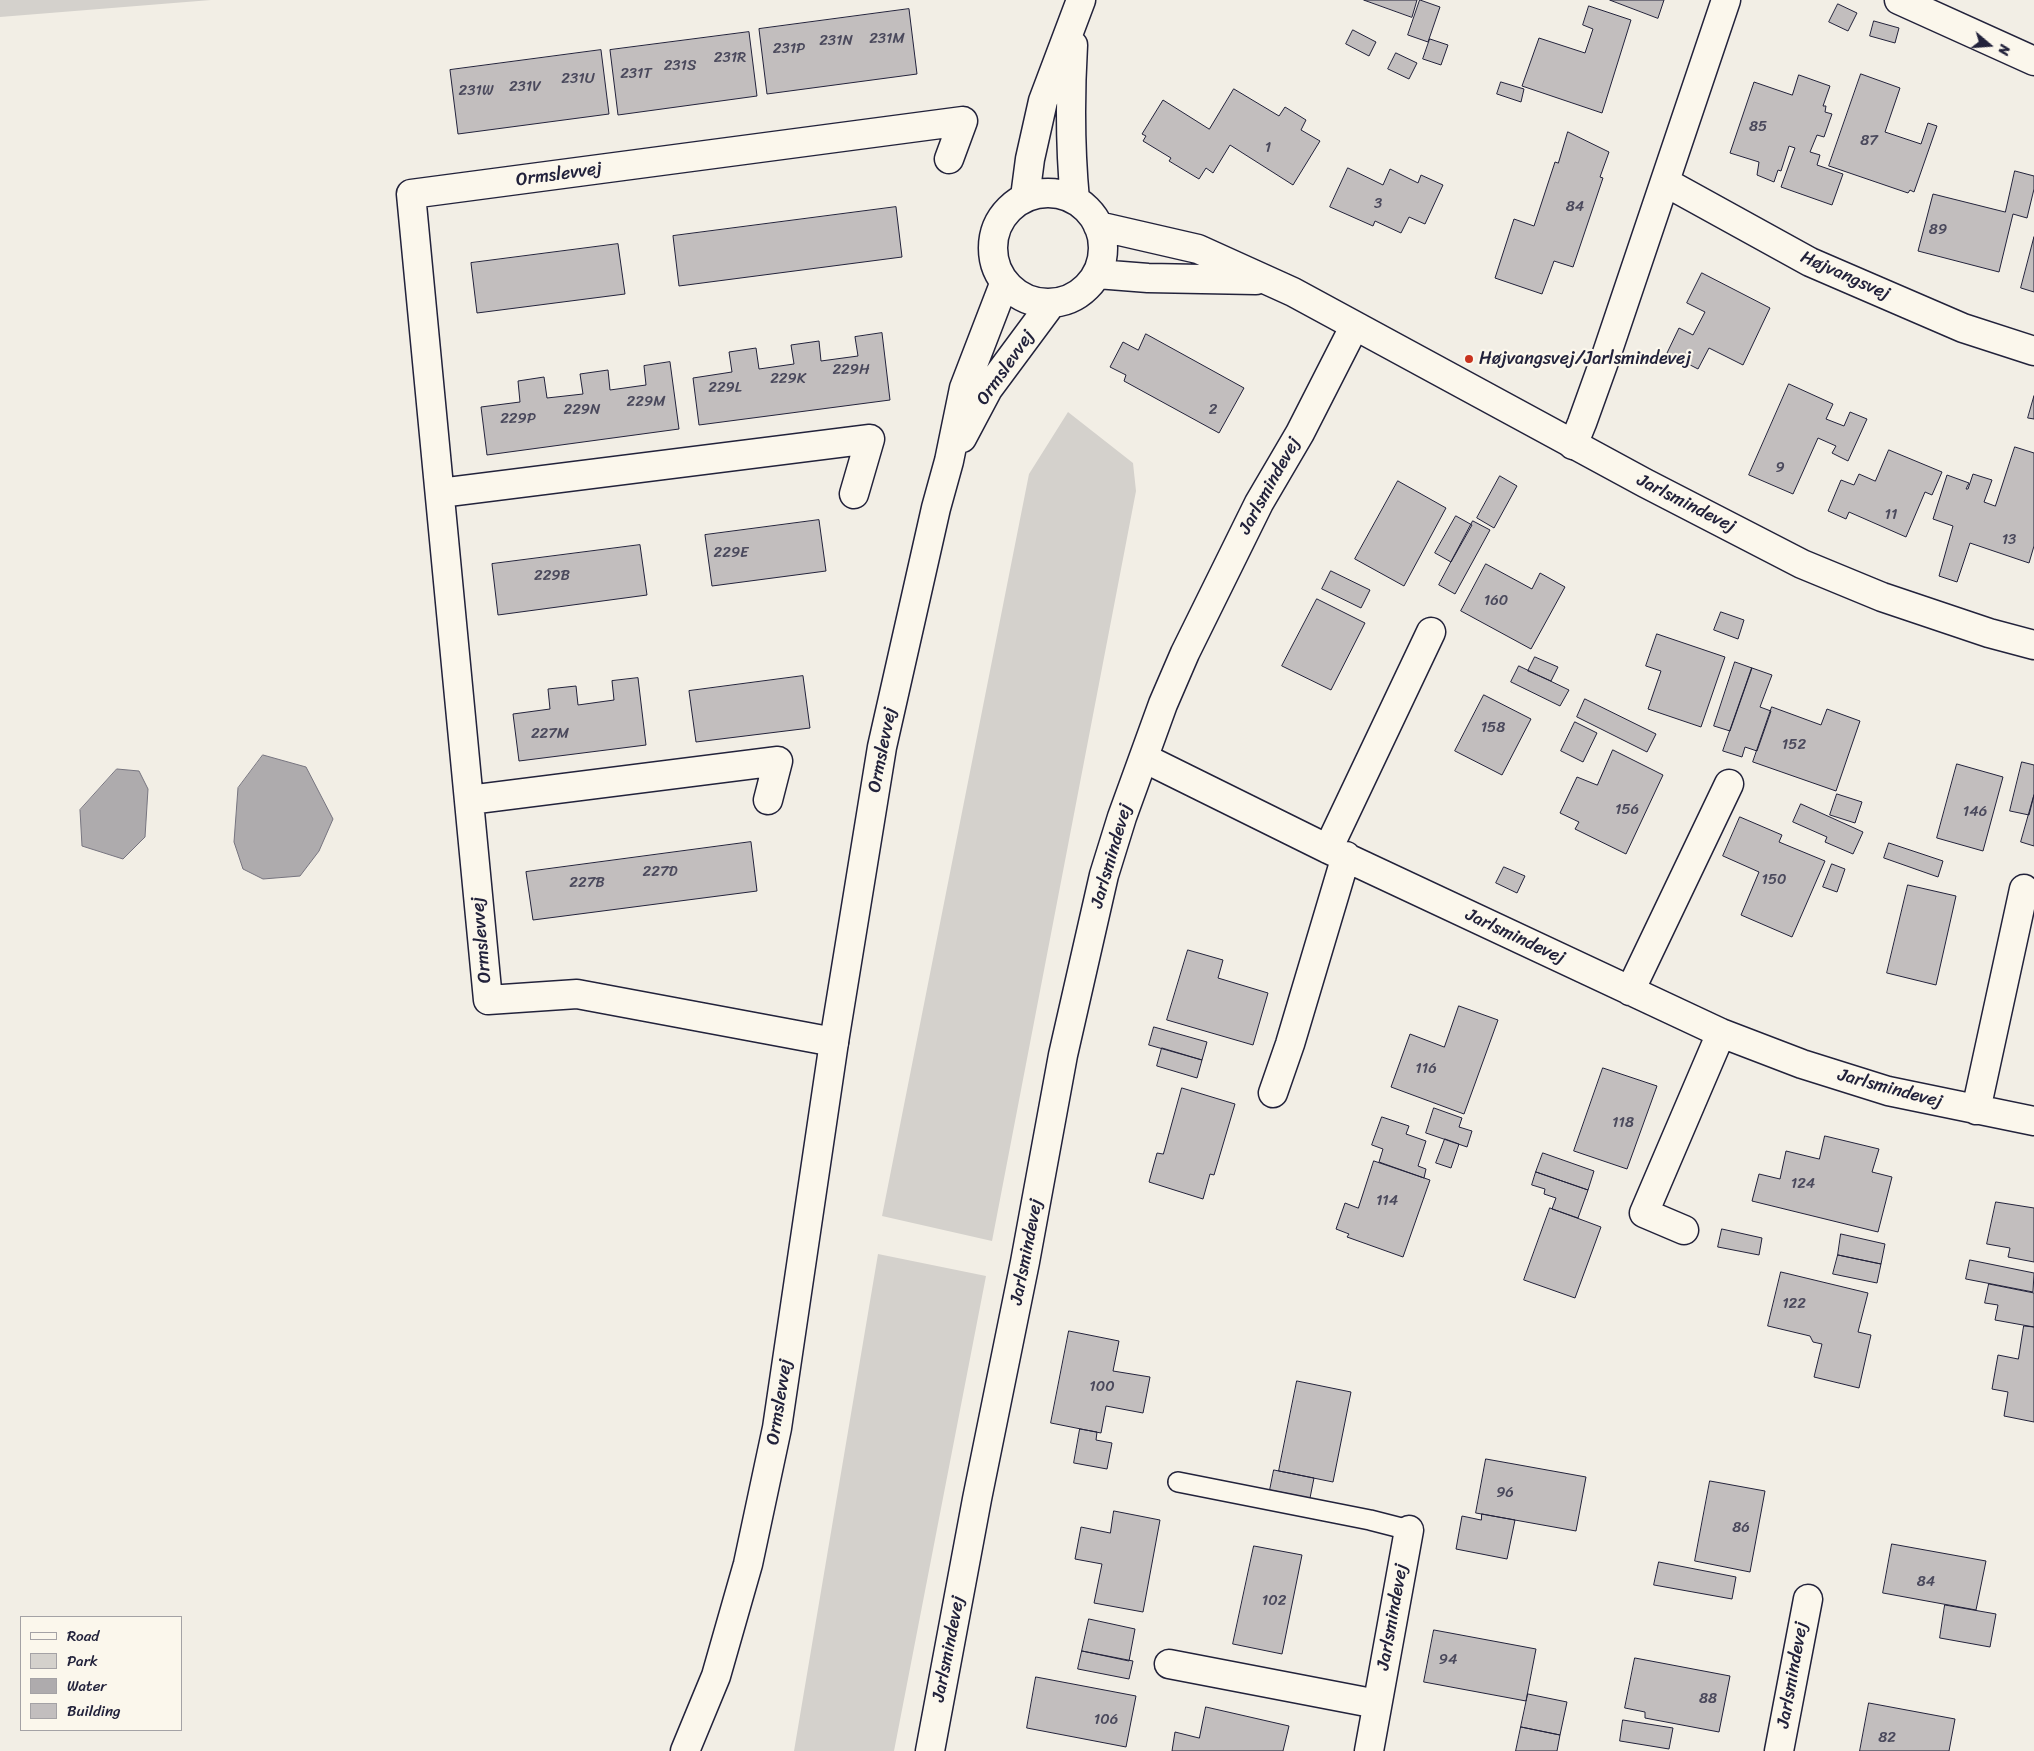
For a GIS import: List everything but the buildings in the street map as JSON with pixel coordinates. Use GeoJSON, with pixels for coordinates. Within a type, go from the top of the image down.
{"type":"FeatureCollection","features":[{"type":"Feature","properties":{"kind":"street"},"geometry":{"type":"LineString","coordinates":[[1573,445],[1586,414],[1726,0]]}},
{"type":"Feature","properties":{"kind":"street"},"geometry":{"type":"LineString","coordinates":[[1899,0],[2034,61]]}},
{"type":"Feature","properties":{"kind":"street"},"geometry":{"type":"LineString","coordinates":[[1026,197],[1030,159],[1044,101],[1077,10]]}},
{"type":"Feature","properties":{"kind":"street"},"geometry":{"type":"LineString","coordinates":[[1075,200],[1071,160],[1070,108],[1077,10]]}},
{"type":"Feature","properties":{"kind":"street","name":"Ormslevvej"},"geometry":{"type":"LineString","coordinates":[[834,1042],[576,994],[488,1000],[412,194],[964,121],[949,159]]}},
{"type":"Feature","properties":{"kind":"street","name":"Højvangsvej"},"geometry":{"type":"LineString","coordinates":[[1665,182],[1810,262],[1962,328],[2034,351]]}},
{"type":"Feature","properties":{"kind":"street"},"geometry":{"type":"LineString","coordinates":[[1042,192],[1059,193],[1075,200],[1085,207],[1098,226],[1103,242],[1102,259],[1097,274],[1086,289],[1070,300],[1052,304],[1034,302],[1018,295],[1004,284],[996,269],[992,252],[993,235],[1000,219],[1011,206],[1026,197],[1042,192]]}},
{"type":"Feature","properties":{"kind":"street","name":"Jarlsmindevej"},"geometry":{"type":"LineString","coordinates":[[1098,226],[1198,249],[1293,292],[1573,445],[1802,564],[1882,598],[1989,634],[2034,646]]}},
{"type":"Feature","properties":{"kind":"street","name":"Jarlsmindevej"},"geometry":{"type":"LineString","coordinates":[[1097,274],[1175,279],[1265,280]]}},
{"type":"Feature","properties":{"kind":"street","name":"Ormslevvej"},"geometry":{"type":"LineString","coordinates":[[685,1751],[716,1676],[755,1535],[777,1428],[834,1042],[882,747],[936,508],[949,461],[964,388],[1004,284]]}},
{"type":"Feature","properties":{"kind":"street","name":"Ormslevvej"},"geometry":{"type":"LineString","coordinates":[[949,461],[988,389],[1052,304]]}},
{"type":"Feature","properties":{"kind":"street","name":"Jarlsmindevej"},"geometry":{"type":"LineString","coordinates":[[930,1751],[977,1499],[1025,1262],[1062,1055],[1104,875],[1122,817],[1163,704],[1185,653],[1259,504],[1300,433],[1354,327]]}},
{"type":"Feature","properties":{"kind":"street"},"geometry":{"type":"LineString","coordinates":[[440,493],[870,439],[854,494]]}},
{"type":"Feature","properties":{"kind":"street"},"geometry":{"type":"LineString","coordinates":[[1273,1093],[1290,1044],[1337,852],[1431,632]]}},
{"type":"Feature","properties":{"kind":"street","name":"Jarlsmindevej"},"geometry":{"type":"LineString","coordinates":[[1144,758],[1337,852],[1721,1032],[1802,1064],[1888,1091],[2034,1121]]}},
{"type":"Feature","properties":{"kind":"street"},"geometry":{"type":"LineString","coordinates":[[468,800],[778,761],[768,800]]}},
{"type":"Feature","properties":{"kind":"street"},"geometry":{"type":"LineString","coordinates":[[1630,991],[1729,784]]}},
{"type":"Feature","properties":{"kind":"street"},"geometry":{"type":"LineString","coordinates":[[1976,1110],[2024,890]]}},
{"type":"Feature","properties":{"kind":"street"},"geometry":{"type":"LineString","coordinates":[[1684,1230],[1644,1214],[1721,1032]]}},
{"type":"Feature","properties":{"kind":"street","name":"Jarlsmindevej"},"geometry":{"type":"LineString","coordinates":[[1368,1751],[1410,1530]]}},
{"type":"Feature","properties":{"kind":"street","name":"Jarlsmindevej"},"geometry":{"type":"LineString","coordinates":[[1779,1751],[1808,1599]]}},
{"type":"Feature","properties":{"kind":"street"},"geometry":{"type":"LineString","coordinates":[[1169,1664],[1377,1704]]}},
{"type":"Feature","properties":{"kind":"lane"},"geometry":{"type":"LineString","coordinates":[[1178,1482],[1370,1520],[1410,1530]]}},
{"type":"Feature","properties":{"kind":"green space"},"geometry":{"type":"Polygon","coordinates":[[[0,0],[211,0],[0,17],[0,0]]]}},
{"type":"Feature","properties":{"kind":"green space"},"geometry":{"type":"Polygon","coordinates":[[[1068,412],[1133,463],[1136,491],[992,1241],[882,1216],[1029,474],[1068,412]]]}},
{"type":"Feature","properties":{"kind":"green space"},"geometry":{"type":"Polygon","coordinates":[[[878,1254],[986,1276],[894,1751],[794,1751],[878,1254]]]}},
{"type":"Feature","properties":{"kind":"water"},"geometry":{"type":"Polygon","coordinates":[[[263,755],[306,767],[333,819],[319,851],[300,876],[263,879],[243,869],[234,842],[238,788],[263,755]]]}},
{"type":"Feature","properties":{"kind":"water"},"geometry":{"type":"Polygon","coordinates":[[[117,769],[139,771],[148,789],[145,837],[123,859],[82,846],[80,810],[117,769]]]}},
{"type":"Feature","properties":{"kind":"place","name":"Højvangsvej/Jarlsmindevej"},"geometry":{"type":"Point","coordinates":[1469,359]}}]}
